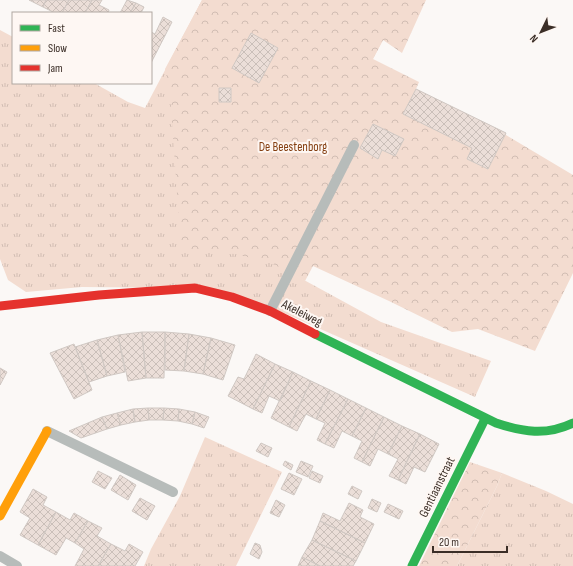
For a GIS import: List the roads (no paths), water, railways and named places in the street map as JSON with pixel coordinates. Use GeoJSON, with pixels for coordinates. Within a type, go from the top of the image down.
{"type":"FeatureCollection","features":[{"type":"Feature","properties":{"kind":"street","name":"Akeleiweg"},"geometry":{"type":"LineString","coordinates":[[0,306],[99,295],[195,288],[232,297],[270,311],[485,419],[517,431],[530,433],[557,430],[573,423]]}},
{"type":"Feature","properties":{"kind":"street","name":"Gentiaanstraat"},"geometry":{"type":"LineString","coordinates":[[412,566],[485,419]]}},
{"type":"Feature","properties":{"kind":"street"},"geometry":{"type":"LineString","coordinates":[[0,516],[47,431]]}},
{"type":"Feature","properties":{"kind":"lane"},"geometry":{"type":"LineString","coordinates":[[270,311],[354,146]]}},
{"type":"Feature","properties":{"kind":"lane"},"geometry":{"type":"LineString","coordinates":[[47,431],[173,492]]}},
{"type":"Feature","properties":{"kind":"lane"},"geometry":{"type":"LineString","coordinates":[[0,556],[17,566]]}},
{"type":"Feature","properties":{"kind":"park label","name":"De Beestenborg"},"geometry":{"type":"Point","coordinates":[293,147]}}]}
